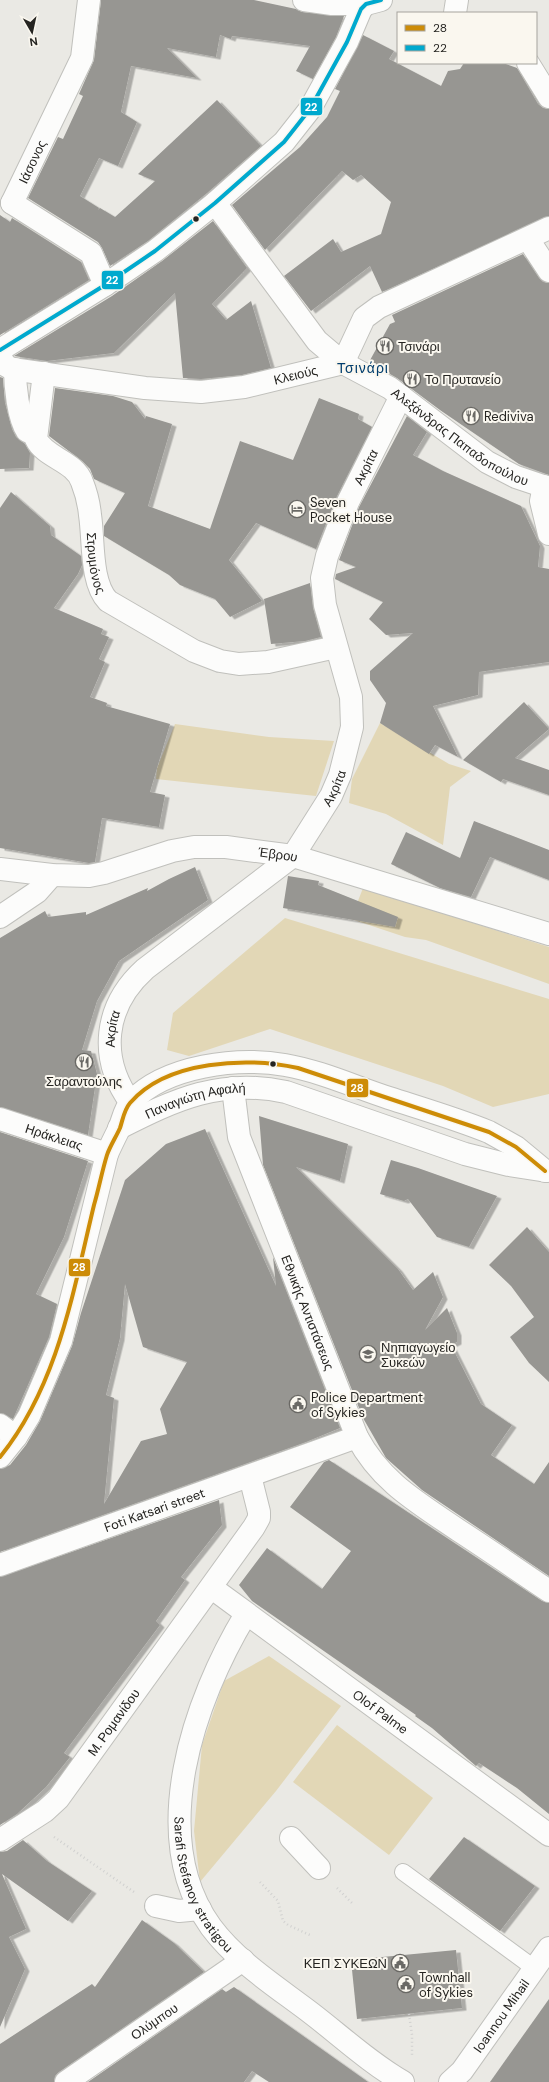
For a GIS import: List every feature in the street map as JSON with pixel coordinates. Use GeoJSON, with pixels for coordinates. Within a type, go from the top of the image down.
{"type":"FeatureCollection","features":[{"type":"Feature","properties":{"kind":"street","name":"Ιάσονος"},"geometry":{"type":"LineString","coordinates":[[89,0],[82,58],[12,203],[91,254],[106,285]]}},
{"type":"Feature","properties":{"kind":"street"},"geometry":{"type":"LineString","coordinates":[[304,0],[332,4],[374,2]]}},
{"type":"Feature","properties":{"kind":"street"},"geometry":{"type":"LineString","coordinates":[[455,12],[457,0]]}},
{"type":"Feature","properties":{"kind":"street"},"geometry":{"type":"LineString","coordinates":[[0,350],[106,285],[155,251],[215,203],[284,142],[310,109],[347,42],[361,10],[374,2]]}},
{"type":"Feature","properties":{"kind":"street"},"geometry":{"type":"LineString","coordinates":[[529,64],[549,97]]}},
{"type":"Feature","properties":{"kind":"street","name":"Αλεξάνδρας Παπαδοπούλου"},"geometry":{"type":"LineString","coordinates":[[215,203],[317,341],[343,362],[390,388],[487,462],[516,477],[547,487]]}},
{"type":"Feature","properties":{"kind":"street"},"geometry":{"type":"LineString","coordinates":[[343,362],[364,318],[379,307],[407,292],[528,239],[549,228]]}},
{"type":"Feature","properties":{"kind":"street"},"geometry":{"type":"LineString","coordinates":[[528,239],[549,271]]}},
{"type":"Feature","properties":{"kind":"street","name":"Κλειούς"},"geometry":{"type":"LineString","coordinates":[[8,363],[44,372],[145,388],[201,392],[244,387],[343,362]]}},
{"type":"Feature","properties":{"kind":"street","name":"Στρυμόνος"},"geometry":{"type":"LineString","coordinates":[[8,363],[24,425],[27,431],[36,435],[38,443],[43,449],[70,467],[80,477],[89,506],[98,585],[105,597],[111,603],[204,656],[230,663],[268,662],[336,647]]}},
{"type":"Feature","properties":{"kind":"street"},"geometry":{"type":"LineString","coordinates":[[36,435],[44,372]]}},
{"type":"Feature","properties":{"kind":"street","name":"Ακρίτα"},"geometry":{"type":"LineString","coordinates":[[131,1103],[114,1075],[109,1051],[112,1026],[118,1007],[127,988],[145,969],[293,856],[331,796],[340,775],[352,727],[351,697],[336,647],[322,585],[327,556],[359,479],[401,396]]}},
{"type":"Feature","properties":{"kind":"street"},"geometry":{"type":"LineString","coordinates":[[547,487],[541,495],[541,507],[549,534]]}},
{"type":"Feature","properties":{"kind":"street","name":"Έβρου"},"geometry":{"type":"LineString","coordinates":[[0,869],[52,875],[82,876],[104,873],[153,856],[194,847],[226,847],[293,856],[549,934]]}},
{"type":"Feature","properties":{"kind":"street"},"geometry":{"type":"LineString","coordinates":[[0,917],[38,892],[52,875]]}},
{"type":"Feature","properties":{"kind":"street","name":"Παναγιώτη Αφαλή"},"geometry":{"type":"LineString","coordinates":[[119,1128],[122,1118],[131,1103],[164,1079],[186,1071],[239,1063],[285,1065],[308,1071],[479,1128],[516,1147],[548,1174]]}},
{"type":"Feature","properties":{"kind":"street","name":"Παναγιώτη Αφαλή"},"geometry":{"type":"LineString","coordinates":[[119,1128],[188,1096],[233,1088],[260,1088],[286,1092],[465,1154],[548,1174]]}},
{"type":"Feature","properties":{"kind":"street","name":"Εθνικής Αντιστάσεως"},"geometry":{"type":"LineString","coordinates":[[233,1088],[239,1137],[357,1437],[380,1471],[404,1494],[549,1591]]}},
{"type":"Feature","properties":{"kind":"street","name":"Ηράκλειας"},"geometry":{"type":"LineString","coordinates":[[0,1119],[108,1154]]}},
{"type":"Feature","properties":{"kind":"street"},"geometry":{"type":"LineString","coordinates":[[0,1457],[8,1431],[29,1416],[61,1341],[108,1154],[119,1128]]}},
{"type":"Feature","properties":{"kind":"street","name":"Foti Katsari street"},"geometry":{"type":"LineString","coordinates":[[0,1565],[357,1437]]}},
{"type":"Feature","properties":{"kind":"street","name":"Μ. Ρομανίδου"},"geometry":{"type":"LineString","coordinates":[[0,1840],[46,1812],[58,1799],[212,1588],[259,1518],[258,1505],[250,1476]]}},
{"type":"Feature","properties":{"kind":"street","name":"Olof Palme"},"geometry":{"type":"LineString","coordinates":[[212,1588],[549,1835]]}},
{"type":"Feature","properties":{"kind":"street","name":"Sarafi Stefanoy stratigou"},"geometry":{"type":"LineString","coordinates":[[246,1614],[224,1654],[209,1686],[192,1739],[183,1778],[180,1823],[182,1849],[188,1876],[200,1909],[215,1931],[243,1960],[403,2082]]}},
{"type":"Feature","properties":{"kind":"street"},"geometry":{"type":"LineString","coordinates":[[291,1838],[319,1868]]}},
{"type":"Feature","properties":{"kind":"street"},"geometry":{"type":"LineString","coordinates":[[156,1906],[179,1911],[200,1909]]}},
{"type":"Feature","properties":{"kind":"street","name":"Ioannou Mihail"},"geometry":{"type":"LineString","coordinates":[[464,2078],[534,1968],[549,1948]]}},
{"type":"Feature","properties":{"kind":"street","name":"Ολύμπου"},"geometry":{"type":"LineString","coordinates":[[66,2082],[243,1960]]}},
{"type":"Feature","properties":{"kind":"lane"},"geometry":{"type":"LineString","coordinates":[[403,1872],[534,1968]]}},
{"type":"Feature","properties":{"kind":"path"},"geometry":{"type":"LineString","coordinates":[[52,1836],[112,1878],[156,1906]]}},
{"type":"Feature","properties":{"kind":"path"},"geometry":{"type":"LineString","coordinates":[[260,1882],[278,1901],[283,1921],[288,1925],[312,1936]]}},
{"type":"Feature","properties":{"kind":"path"},"geometry":{"type":"LineString","coordinates":[[409,2014],[412,2035]]}},
{"type":"Feature","properties":{"kind":"shaded area"},"geometry":{"type":"Polygon","coordinates":[[[380,723],[449,764],[471,771],[450,787],[443,845],[386,814],[349,803],[352,779],[380,723]]]}},
{"type":"Feature","properties":{"kind":"shaded area"},"geometry":{"type":"Polygon","coordinates":[[[175,724],[269,737],[334,741],[316,796],[156,779],[157,768],[175,724]]]}},
{"type":"Feature","properties":{"kind":"shaded area"},"geometry":{"type":"Polygon","coordinates":[[[363,888],[549,947],[549,984],[426,940],[405,937],[351,919],[363,888]]]}},
{"type":"Feature","properties":{"kind":"shaded area"},"geometry":{"type":"Polygon","coordinates":[[[285,918],[549,999],[549,1094],[493,1107],[443,1086],[270,1029],[189,1056],[167,1050],[173,1013],[285,918]]]}},
{"type":"Feature","properties":{"kind":"shaded area"},"geometry":{"type":"Polygon","coordinates":[[[269,1656],[341,1706],[276,1791],[200,1882],[194,1831],[202,1745],[224,1681],[269,1656]]]}},
{"type":"Feature","properties":{"kind":"shaded area"},"geometry":{"type":"Polygon","coordinates":[[[337,1725],[433,1798],[389,1855],[293,1782],[337,1725]]]}},
{"type":"Feature","properties":{"kind":"building"},"geometry":{"type":"Polygon","coordinates":[[[101,0],[254,0],[296,9],[302,12],[344,16],[336,37],[313,79],[296,71],[310,46],[232,36],[231,39],[220,35],[216,57],[167,48],[197,78],[131,66],[121,112],[137,122],[118,166],[99,158],[80,196],[99,208],[98,210],[100,208],[115,217],[155,181],[138,174],[217,100],[261,146],[207,193],[148,241],[110,266],[98,242],[28,198],[58,137],[63,139],[83,96],[79,94],[94,60],[101,0]]]}},
{"type":"Feature","properties":{"kind":"building"},"geometry":{"type":"Polygon","coordinates":[[[363,35],[394,51],[389,59],[441,86],[448,71],[460,69],[463,64],[506,64],[517,68],[538,104],[543,108],[549,109],[549,216],[382,292],[370,266],[311,311],[284,276],[333,239],[341,252],[381,234],[391,202],[361,175],[353,180],[342,171],[265,250],[232,205],[300,147],[327,117],[340,91],[335,89],[363,35]]]}},
{"type":"Feature","properties":{"kind":"building"},"geometry":{"type":"Polygon","coordinates":[[[0,215],[10,222],[12,218],[81,262],[89,280],[0,335],[0,215]]]}},
{"type":"Feature","properties":{"kind":"building"},"geometry":{"type":"Polygon","coordinates":[[[213,221],[247,268],[212,304],[226,320],[251,301],[271,368],[242,375],[201,379],[183,378],[175,293],[114,353],[47,361],[14,356],[112,296],[162,261],[213,221]]]}},
{"type":"Feature","properties":{"kind":"building"},"geometry":{"type":"Polygon","coordinates":[[[523,254],[539,278],[543,282],[549,283],[549,475],[519,464],[440,410],[397,378],[369,362],[390,324],[395,322],[392,315],[523,254]]]}},
{"type":"Feature","properties":{"kind":"building"},"geometry":{"type":"Polygon","coordinates":[[[0,377],[3,378],[5,403],[12,429],[16,437],[25,444],[30,453],[29,468],[0,469],[0,377]]]}},
{"type":"Feature","properties":{"kind":"building"},"geometry":{"type":"Polygon","coordinates":[[[55,388],[113,396],[132,402],[145,419],[146,416],[172,424],[148,506],[210,529],[240,441],[293,460],[319,398],[359,414],[358,419],[372,427],[337,496],[316,549],[256,523],[229,560],[262,601],[230,617],[215,599],[180,585],[169,575],[104,536],[104,526],[125,493],[94,479],[90,469],[82,461],[49,436],[55,388]]]}},
{"type":"Feature","properties":{"kind":"building"},"geometry":{"type":"Polygon","coordinates":[[[407,416],[427,432],[413,455],[443,471],[521,506],[540,546],[538,567],[549,569],[549,662],[479,672],[478,695],[433,706],[458,757],[435,745],[429,754],[380,723],[386,703],[370,680],[370,671],[413,633],[386,635],[369,619],[383,602],[335,579],[336,574],[356,567],[339,560],[359,507],[407,416]]]}},
{"type":"Feature","properties":{"kind":"building"},"geometry":{"type":"Polygon","coordinates":[[[11,492],[50,526],[51,535],[81,556],[82,565],[78,574],[54,608],[103,629],[101,634],[109,637],[99,659],[105,662],[90,697],[107,703],[106,706],[170,724],[150,792],[165,795],[159,827],[102,818],[95,862],[89,863],[0,848],[0,508],[11,492]]]}},
{"type":"Feature","properties":{"kind":"building"},"geometry":{"type":"Polygon","coordinates":[[[310,583],[313,608],[321,637],[305,641],[271,644],[264,599],[310,583]]]}},
{"type":"Feature","properties":{"kind":"building"},"geometry":{"type":"Polygon","coordinates":[[[524,702],[549,729],[515,758],[549,770],[549,795],[503,779],[501,782],[463,760],[524,702]]]}},
{"type":"Feature","properties":{"kind":"building"},"geometry":{"type":"Polygon","coordinates":[[[474,821],[549,850],[549,880],[490,857],[471,897],[440,888],[391,864],[406,832],[460,858],[474,821]]]}},
{"type":"Feature","properties":{"kind":"building"},"geometry":{"type":"Polygon","coordinates":[[[195,867],[208,900],[119,961],[97,1001],[82,1050],[91,1051],[97,1074],[88,1135],[0,1107],[0,938],[45,911],[48,917],[86,912],[86,915],[148,888],[147,891],[195,867]]]}},
{"type":"Feature","properties":{"kind":"building"},"geometry":{"type":"Polygon","coordinates":[[[288,876],[319,881],[318,885],[398,917],[395,927],[283,908],[288,876]]]}},
{"type":"Feature","properties":{"kind":"building"},"geometry":{"type":"Polygon","coordinates":[[[259,1116],[348,1144],[340,1181],[296,1167],[398,1269],[413,1290],[433,1272],[443,1297],[425,1330],[447,1308],[457,1333],[457,1342],[451,1345],[481,1404],[512,1425],[491,1455],[534,1484],[549,1462],[549,1576],[422,1490],[386,1458],[363,1418],[263,1165],[259,1116]]]}},
{"type":"Feature","properties":{"kind":"building"},"geometry":{"type":"Polygon","coordinates":[[[205,1129],[276,1286],[273,1257],[340,1428],[306,1442],[0,1552],[0,1469],[10,1465],[26,1445],[40,1421],[72,1346],[81,1313],[125,1180],[166,1144],[205,1129]],[[125,1284],[120,1338],[106,1395],[114,1398],[104,1504],[141,1441],[167,1434],[160,1409],[187,1362],[143,1347],[125,1284]]]}},
{"type":"Feature","properties":{"kind":"building"},"geometry":{"type":"Polygon","coordinates":[[[0,1132],[88,1161],[64,1237],[36,1294],[57,1304],[49,1337],[13,1419],[0,1413],[0,1132]]]}},
{"type":"Feature","properties":{"kind":"building"},"geometry":{"type":"Polygon","coordinates":[[[391,1160],[497,1196],[469,1247],[437,1237],[408,1199],[404,1201],[380,1194],[391,1160]]]}},
{"type":"Feature","properties":{"kind":"building"},"geometry":{"type":"Polygon","coordinates":[[[527,1227],[549,1252],[549,1382],[529,1363],[510,1337],[534,1317],[511,1286],[489,1265],[527,1227]]]}},
{"type":"Feature","properties":{"kind":"building"},"geometry":{"type":"Polygon","coordinates":[[[329,1460],[542,1601],[549,1603],[549,1814],[517,1788],[479,1763],[476,1766],[432,1728],[415,1716],[416,1715],[252,1601],[239,1585],[267,1548],[322,1589],[351,1551],[290,1507],[324,1462],[329,1460]]]}},
{"type":"Feature","properties":{"kind":"building"},"geometry":{"type":"Polygon","coordinates":[[[219,1500],[222,1525],[181,1577],[185,1580],[156,1621],[160,1625],[64,1753],[70,1757],[46,1787],[17,1814],[0,1825],[0,1577],[219,1500]]]}},
{"type":"Feature","properties":{"kind":"building"},"geometry":{"type":"Polygon","coordinates":[[[464,1837],[535,1886],[500,1931],[429,1879],[464,1837]]]}},
{"type":"Feature","properties":{"kind":"building"},"geometry":{"type":"Polygon","coordinates":[[[23,1840],[47,1861],[92,1891],[68,1921],[2,1874],[26,1929],[9,1937],[25,1969],[0,2027],[0,1852],[7,1851],[23,1840]]]}},
{"type":"Feature","properties":{"kind":"building"},"geometry":{"type":"Polygon","coordinates":[[[142,1920],[174,1943],[204,1972],[59,2072],[55,2076],[54,2082],[0,2082],[0,2044],[92,1984],[95,1987],[142,1920]]]}},
{"type":"Feature","properties":{"kind":"building","name":"Townhall of Sykies"},"geometry":{"type":"Polygon","coordinates":[[[456,1950],[462,2008],[357,2019],[351,1960],[456,1950]]]}},
{"type":"Feature","properties":{"kind":"building"},"geometry":{"type":"Polygon","coordinates":[[[234,1987],[368,2082],[269,2082],[252,2071],[244,2082],[88,2082],[222,1989],[226,1992],[234,1987]]]}},
{"type":"Feature","properties":{"kind":"building"},"geometry":{"type":"Polygon","coordinates":[[[549,1999],[549,2082],[490,2082],[549,1999]]]}},
{"type":"Feature","properties":{"kind":"transit line","name":"22"},"geometry":{"type":"LineString","coordinates":[[0,350],[105,285],[155,251],[215,203],[284,142],[310,109],[347,42],[361,9],[366,4],[381,0]]}},
{"type":"Feature","properties":{"kind":"transit line","name":"28"},"geometry":{"type":"LineString","coordinates":[[0,1457],[20,1429],[50,1369],[61,1337],[79,1271],[105,1161],[120,1128],[125,1112],[130,1103],[146,1089],[165,1078],[186,1070],[209,1065],[232,1063],[255,1063],[298,1068],[489,1132],[516,1147],[545,1171]]}},
{"type":"Feature","properties":{"kind":"place","name":"Τσινάρι"},"geometry":{"type":"Point","coordinates":[385,346]}},
{"type":"Feature","properties":{"kind":"place","name":"Το Πρυτανείο"},"geometry":{"type":"Point","coordinates":[412,379]}},
{"type":"Feature","properties":{"kind":"place","name":"Rediviva"},"geometry":{"type":"Point","coordinates":[471,416]}},
{"type":"Feature","properties":{"kind":"place","name":"Seven Pocket House"},"geometry":{"type":"Point","coordinates":[297,509]}},
{"type":"Feature","properties":{"kind":"place","name":"Σαραντούλης"},"geometry":{"type":"Point","coordinates":[84,1062]}},
{"type":"Feature","properties":{"kind":"place","name":"Νηπιαγωγείο Συκεών"},"geometry":{"type":"Point","coordinates":[368,1354]}},
{"type":"Feature","properties":{"kind":"place","name":"Police Department of Sykies"},"geometry":{"type":"Point","coordinates":[298,1404]}},
{"type":"Feature","properties":{"kind":"place","name":"ΚΕΠ ΣΥΚΕΩΝ"},"geometry":{"type":"Point","coordinates":[400,1963]}},
{"type":"Feature","properties":{"kind":"place","name":"Townhall of Sykies"},"geometry":{"type":"Point","coordinates":[406,1984]}},
{"type":"Feature","properties":{"kind":"district","name":"Τσινάρι"},"geometry":{"type":"Point","coordinates":[363,368]}}]}
